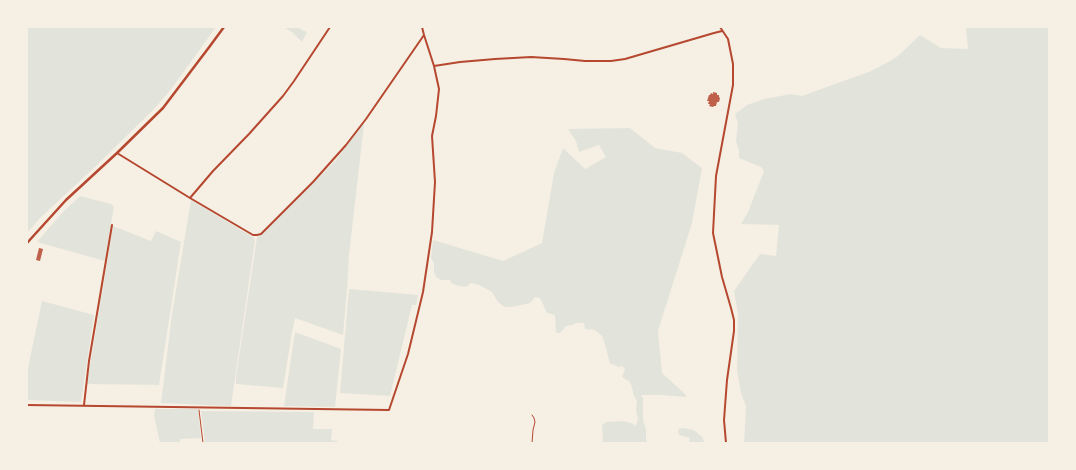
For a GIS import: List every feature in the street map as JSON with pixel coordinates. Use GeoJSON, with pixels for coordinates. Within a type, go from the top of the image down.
{"type":"FeatureCollection","features":[{"type":"Feature","properties":{"kind":"street"},"geometry":{"type":"LineString","coordinates":[[27,243],[66,200],[163,108],[224,27]]}},
{"type":"Feature","properties":{"kind":"street"},"geometry":{"type":"LineString","coordinates":[[190,198],[283,96],[330,27]]}},
{"type":"Feature","properties":{"kind":"street"},"geometry":{"type":"LineString","coordinates":[[27,404],[389,410],[408,354],[423,292],[432,232],[435,182],[432,136],[439,88],[422,27]]}},
{"type":"Feature","properties":{"kind":"street"},"geometry":{"type":"LineString","coordinates":[[720,27],[728,39],[731,50],[733,85],[716,176],[713,233],[720,271],[734,320],[724,420],[726,443]]}},
{"type":"Feature","properties":{"kind":"street"},"geometry":{"type":"LineString","coordinates":[[434,66],[460,62],[524,58],[611,61],[625,59],[722,31]]}},
{"type":"Feature","properties":{"kind":"street"},"geometry":{"type":"LineString","coordinates":[[117,153],[253,235],[261,234],[313,182],[346,145],[366,119],[424,35]]}},
{"type":"Feature","properties":{"kind":"street"},"geometry":{"type":"LineString","coordinates":[[84,405],[89,361],[112,225]]}},
{"type":"Feature","properties":{"kind":"lane"},"geometry":{"type":"LineString","coordinates":[[532,415],[535,422],[532,443]]}},
{"type":"Feature","properties":{"kind":"path"},"geometry":{"type":"LineString","coordinates":[[199,408],[204,443]]}},
{"type":"Feature","properties":{"kind":"shaded area"},"geometry":{"type":"Polygon","coordinates":[[[27,27],[216,27],[172,88],[155,108],[40,218],[27,233],[27,27]]]}},
{"type":"Feature","properties":{"kind":"shaded area"},"geometry":{"type":"Polygon","coordinates":[[[283,27],[300,27],[300,29],[307,32],[302,42],[292,32],[283,27]]]}},
{"type":"Feature","properties":{"kind":"shaded area"},"geometry":{"type":"Polygon","coordinates":[[[966,27],[1049,27],[1049,443],[744,443],[746,406],[741,393],[737,370],[738,315],[734,291],[760,254],[776,256],[779,225],[741,224],[748,212],[764,171],[761,167],[739,158],[739,150],[736,141],[738,123],[735,114],[747,105],[764,99],[791,94],[802,96],[871,71],[898,56],[920,35],[941,48],[968,49],[966,27]]]}},
{"type":"Feature","properties":{"kind":"shaded area"},"geometry":{"type":"Polygon","coordinates":[[[362,123],[364,124],[349,255],[343,335],[295,318],[283,388],[236,384],[257,237],[261,235],[336,160],[362,123]]]}},
{"type":"Feature","properties":{"kind":"shaded area"},"geometry":{"type":"Polygon","coordinates":[[[630,128],[655,148],[682,153],[702,168],[692,223],[658,331],[662,373],[685,394],[686,397],[641,395],[643,398],[643,420],[646,429],[646,440],[648,443],[603,443],[602,425],[606,422],[623,421],[636,426],[638,419],[636,410],[637,401],[633,394],[630,382],[622,377],[625,369],[622,366],[618,367],[610,364],[602,336],[595,330],[585,329],[584,323],[576,323],[566,326],[560,333],[556,333],[555,315],[547,313],[540,298],[535,297],[530,303],[512,307],[504,307],[498,302],[492,292],[479,285],[471,283],[466,287],[460,286],[452,284],[450,280],[441,280],[436,277],[434,272],[434,263],[431,258],[433,240],[503,261],[542,243],[554,173],[563,148],[585,169],[606,157],[599,145],[579,152],[576,141],[568,129],[630,128]]]}},
{"type":"Feature","properties":{"kind":"shaded area"},"geometry":{"type":"Polygon","coordinates":[[[80,196],[111,204],[114,207],[105,261],[37,242],[61,214],[80,196]]]}},
{"type":"Feature","properties":{"kind":"shaded area"},"geometry":{"type":"Polygon","coordinates":[[[191,200],[253,237],[255,240],[231,406],[161,403],[172,314],[191,200]]]}},
{"type":"Feature","properties":{"kind":"shaded area"},"geometry":{"type":"Polygon","coordinates":[[[113,226],[151,241],[156,231],[181,242],[159,385],[87,384],[113,226]]]}},
{"type":"Feature","properties":{"kind":"shaded area"},"geometry":{"type":"Polygon","coordinates":[[[349,289],[418,295],[416,305],[412,305],[390,396],[340,393],[349,289]]]}},
{"type":"Feature","properties":{"kind":"shaded area"},"geometry":{"type":"Polygon","coordinates":[[[42,301],[94,315],[81,402],[27,400],[27,376],[42,301]]]}},
{"type":"Feature","properties":{"kind":"shaded area"},"geometry":{"type":"Polygon","coordinates":[[[295,332],[341,349],[335,407],[284,406],[295,332]]]}},
{"type":"Feature","properties":{"kind":"shaded area"},"geometry":{"type":"Polygon","coordinates":[[[155,409],[198,409],[201,438],[180,439],[180,443],[160,443],[154,416],[155,409]]]}},
{"type":"Feature","properties":{"kind":"shaded area"},"geometry":{"type":"Polygon","coordinates":[[[201,411],[314,412],[313,429],[332,429],[331,440],[338,441],[338,443],[205,443],[201,411]]]}},
{"type":"Feature","properties":{"kind":"shaded area"},"geometry":{"type":"Polygon","coordinates":[[[683,428],[694,430],[703,438],[704,443],[689,443],[690,438],[679,435],[678,429],[683,428]]]}},
{"type":"Feature","properties":{"kind":"building"},"geometry":{"type":"Polygon","coordinates":[[[713,92],[717,93],[720,98],[716,106],[713,107],[709,106],[709,101],[707,101],[709,95],[711,93],[713,94],[713,92]]]}},
{"type":"Feature","properties":{"kind":"building"},"geometry":{"type":"Polygon","coordinates":[[[39,248],[43,249],[40,261],[36,260],[39,248]]]}}]}
